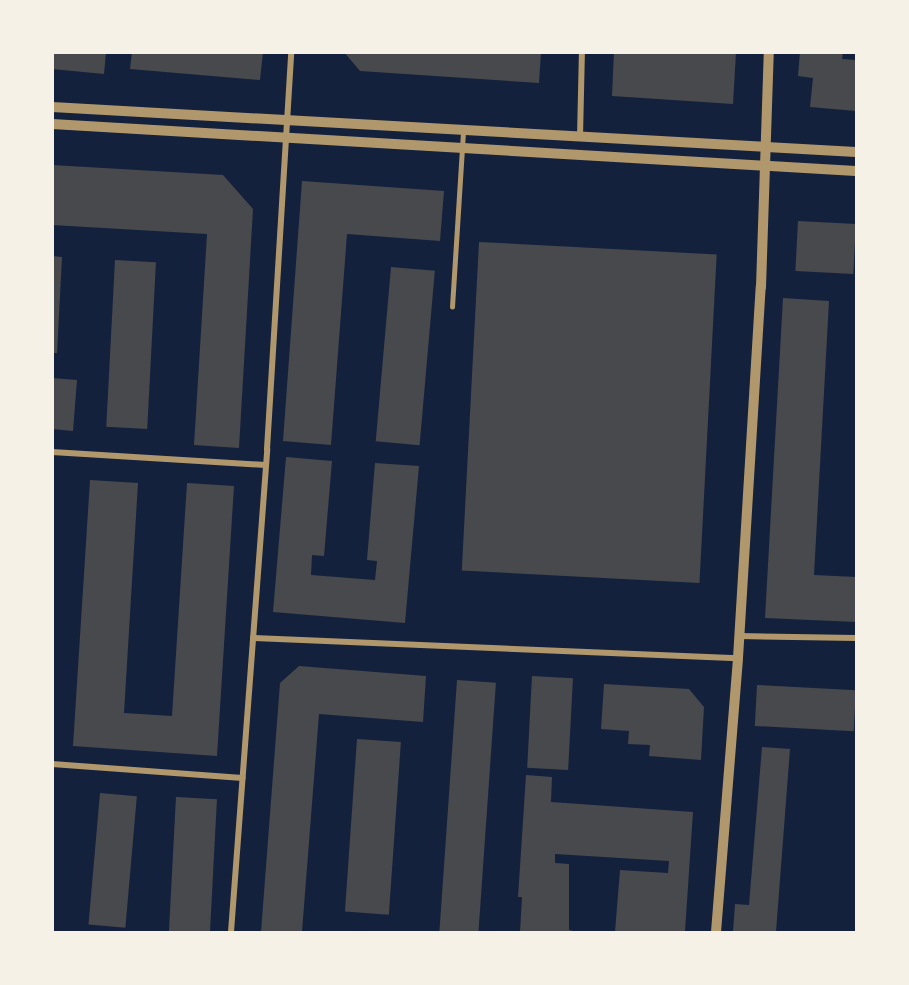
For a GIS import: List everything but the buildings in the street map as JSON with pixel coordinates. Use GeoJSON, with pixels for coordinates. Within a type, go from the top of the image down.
{"type":"FeatureCollection","features":[{"type":"Feature","properties":{"kind":"street"},"geometry":{"type":"LineString","coordinates":[[231,933],[266,465],[291,52]]}},
{"type":"Feature","properties":{"kind":"street"},"geometry":{"type":"LineString","coordinates":[[580,137],[582,52]]}},
{"type":"Feature","properties":{"kind":"street"},"geometry":{"type":"LineString","coordinates":[[716,933],[738,658],[767,147],[769,52]]}},
{"type":"Feature","properties":{"kind":"street"},"geometry":{"type":"LineString","coordinates":[[52,107],[856,152]]}},
{"type":"Feature","properties":{"kind":"street"},"geometry":{"type":"LineString","coordinates":[[52,124],[856,171]]}},
{"type":"Feature","properties":{"kind":"street"},"geometry":{"type":"LineString","coordinates":[[52,452],[266,465]]}},
{"type":"Feature","properties":{"kind":"street"},"geometry":{"type":"LineString","coordinates":[[739,636],[856,638]]}},
{"type":"Feature","properties":{"kind":"street"},"geometry":{"type":"LineString","coordinates":[[253,638],[738,658]]}},
{"type":"Feature","properties":{"kind":"street"},"geometry":{"type":"LineString","coordinates":[[52,764],[242,778]]}},
{"type":"Feature","properties":{"kind":"lane"},"geometry":{"type":"LineString","coordinates":[[452,307],[463,130]]}}]}
